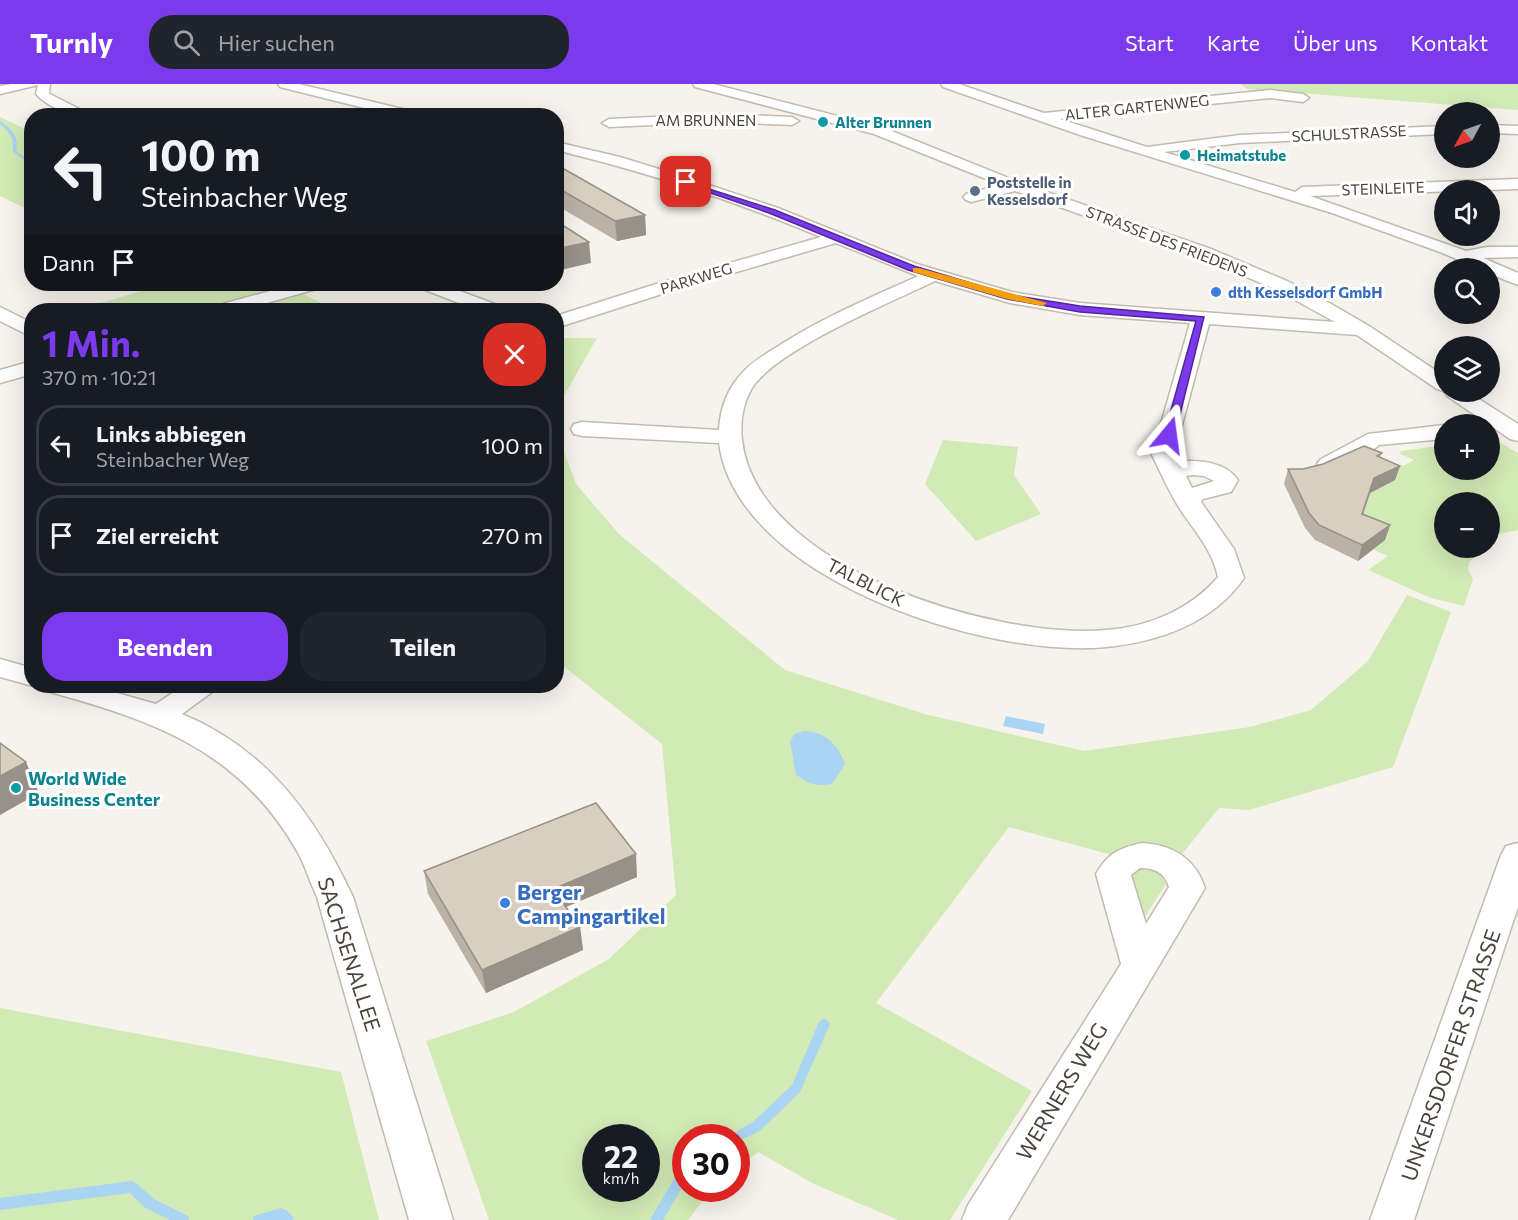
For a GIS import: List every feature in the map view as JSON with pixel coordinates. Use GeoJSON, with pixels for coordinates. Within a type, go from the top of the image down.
{"type":"FeatureCollection","features":[{"type":"Feature","properties":{"kind":"street"},"geometry":{"type":"LineString","coordinates":[[0,90],[33,84]]}},
{"type":"Feature","properties":{"kind":"street"},"geometry":{"type":"LineString","coordinates":[[44,84],[42,94],[46,98],[69,108]]}},
{"type":"Feature","properties":{"kind":"street"},"geometry":{"type":"LineString","coordinates":[[284,84],[382,108]]}},
{"type":"Feature","properties":{"kind":"street","name":"STRASSE DES FRIEDENS"},"geometry":{"type":"LineString","coordinates":[[699,84],[829,117],[906,141],[1017,186],[1214,257],[1302,296],[1362,330],[1434,378]]}},
{"type":"Feature","properties":{"kind":"street"},"geometry":{"type":"LineString","coordinates":[[947,84],[1147,151],[1338,210],[1465,256],[1518,280]]}},
{"type":"Feature","properties":{"kind":"street","name":"ALTER GARTENWEG"},"geometry":{"type":"LineString","coordinates":[[1043,116],[1270,94],[1303,98]]}},
{"type":"Feature","properties":{"kind":"street","name":"AM BRUNNEN"},"geometry":{"type":"LineString","coordinates":[[761,135],[829,117]]}},
{"type":"Feature","properties":{"kind":"street","name":"AM BRUNNEN"},"geometry":{"type":"LineString","coordinates":[[609,123],[720,118],[804,122]]}},
{"type":"Feature","properties":{"kind":"street"},"geometry":{"type":"LineString","coordinates":[[1500,129],[1518,129]]}},
{"type":"Feature","properties":{"kind":"street"},"geometry":{"type":"LineString","coordinates":[[1421,130],[1434,139]]}},
{"type":"Feature","properties":{"kind":"street","name":"SCHULSTRASSE"},"geometry":{"type":"LineString","coordinates":[[1147,151],[1240,139],[1434,130]]}},
{"type":"Feature","properties":{"kind":"street"},"geometry":{"type":"LineString","coordinates":[[564,148],[615,160],[686,182],[772,212],[933,275],[1039,303],[1080,309],[1362,330]]}},
{"type":"Feature","properties":{"kind":"street","name":"STEINLEITE"},"geometry":{"type":"LineString","coordinates":[[1285,194],[1518,184]]}},
{"type":"Feature","properties":{"kind":"street"},"geometry":{"type":"LineString","coordinates":[[971,197],[1017,186]]}},
{"type":"Feature","properties":{"kind":"street","name":"PARKWEG"},"geometry":{"type":"LineString","coordinates":[[564,319],[704,275],[836,238]]}},
{"type":"Feature","properties":{"kind":"street"},"geometry":{"type":"LineString","coordinates":[[1465,256],[1487,252],[1518,252]]}},
{"type":"Feature","properties":{"kind":"street","name":"TALBLICK"},"geometry":{"type":"LineString","coordinates":[[933,275],[804,339],[754,373],[747,380],[733,406],[728,436],[738,472],[759,508],[817,558],[873,589],[921,609],[950,620],[998,632],[1033,637],[1101,639],[1148,630],[1185,619],[1211,601],[1231,578],[1229,563],[1223,548],[1188,501],[1163,455],[1201,319]]}},
{"type":"Feature","properties":{"kind":"street"},"geometry":{"type":"LineString","coordinates":[[247,303],[289,291]]}},
{"type":"Feature","properties":{"kind":"street"},"geometry":{"type":"LineString","coordinates":[[444,291],[475,303]]}},
{"type":"Feature","properties":{"kind":"street"},"geometry":{"type":"LineString","coordinates":[[0,313],[24,326]]}},
{"type":"Feature","properties":{"kind":"street"},"geometry":{"type":"LineString","coordinates":[[0,377],[24,370]]}},
{"type":"Feature","properties":{"kind":"street"},"geometry":{"type":"LineString","coordinates":[[1468,402],[1504,429]]}},
{"type":"Feature","properties":{"kind":"street"},"geometry":{"type":"LineString","coordinates":[[582,429],[728,436]]}},
{"type":"Feature","properties":{"kind":"street"},"geometry":{"type":"LineString","coordinates":[[1310,471],[1341,459],[1376,439],[1434,433]]}},
{"type":"Feature","properties":{"kind":"street"},"geometry":{"type":"LineString","coordinates":[[1173,474],[1181,468],[1210,470],[1221,474],[1226,480],[1223,487],[1195,494],[1188,501]]}},
{"type":"Feature","properties":{"kind":"street"},"geometry":{"type":"LineString","coordinates":[[0,668],[24,675]]}},
{"type":"Feature","properties":{"kind":"street","name":"SACHSENALLEE"},"geometry":{"type":"LineString","coordinates":[[83,693],[160,716],[212,743],[246,768],[269,789],[313,850],[335,897],[431,1220]]}},
{"type":"Feature","properties":{"kind":"street"},"geometry":{"type":"LineString","coordinates":[[160,716],[192,693]]}},
{"type":"Feature","properties":{"kind":"street","name":"UNKERSDORFER STRASSE"},"geometry":{"type":"LineString","coordinates":[[1392,1220],[1518,855]]}},
{"type":"Feature","properties":{"kind":"street","name":"WERNERS WEG"},"geometry":{"type":"LineString","coordinates":[[984,1220],[1139,963]]}},
{"type":"Feature","properties":{"kind":"green space"},"geometry":{"type":"Polygon","coordinates":[[[1240,84],[1518,84],[1518,110],[1500,109],[1500,102],[1434,103],[1247,89],[1240,84]]]}},
{"type":"Feature","properties":{"kind":"green space"},"geometry":{"type":"Polygon","coordinates":[[[0,117],[24,129],[24,208],[0,196],[0,117]]]}},
{"type":"Feature","properties":{"kind":"green space"},"geometry":{"type":"Polygon","coordinates":[[[141,291],[297,291],[321,303],[222,302],[101,303],[141,291]]]}},
{"type":"Feature","properties":{"kind":"green space"},"geometry":{"type":"Polygon","coordinates":[[[564,338],[597,338],[564,396],[564,338]]]}},
{"type":"Feature","properties":{"kind":"green space"},"geometry":{"type":"Polygon","coordinates":[[[943,440],[1018,447],[1014,475],[1041,514],[976,541],[925,484],[943,440]]]}},
{"type":"Feature","properties":{"kind":"green space"},"geometry":{"type":"Polygon","coordinates":[[[1500,443],[1518,453],[1518,530],[1500,534],[1500,492],[1434,492],[1434,558],[1474,558],[1469,562],[1468,570],[1473,579],[1464,606],[1431,598],[1368,570],[1388,556],[1372,549],[1384,540],[1352,510],[1371,488],[1414,460],[1400,454],[1401,451],[1434,447],[1434,480],[1500,480],[1500,443]]]}},
{"type":"Feature","properties":{"kind":"green space"},"geometry":{"type":"Polygon","coordinates":[[[564,451],[576,484],[620,535],[785,670],[925,714],[1084,751],[1250,727],[1311,710],[1368,661],[1407,595],[1451,612],[1393,767],[1249,810],[1219,808],[1179,858],[1112,855],[1009,827],[876,1003],[1032,1091],[950,1220],[898,1220],[814,1184],[758,1152],[750,1158],[750,1124],[672,1124],[672,1202],[702,1202],[688,1220],[489,1220],[426,1041],[514,1012],[609,959],[676,895],[662,744],[564,667],[564,451]]]}},
{"type":"Feature","properties":{"kind":"green space"},"geometry":{"type":"Polygon","coordinates":[[[1144,867],[1160,874],[1166,884],[1144,918],[1129,874],[1144,867]]]}},
{"type":"Feature","properties":{"kind":"green space"},"geometry":{"type":"Polygon","coordinates":[[[0,1008],[341,1072],[379,1220],[0,1220],[0,1008]]]}},
{"type":"Feature","properties":{"kind":"water"},"geometry":{"type":"Polygon","coordinates":[[[1006,716],[1045,724],[1043,734],[1003,726],[1006,716]]]}},
{"type":"Feature","properties":{"kind":"water"},"geometry":{"type":"Polygon","coordinates":[[[804,731],[818,733],[830,740],[842,757],[845,764],[832,784],[812,784],[796,774],[790,741],[795,734],[804,731]]]}},
{"type":"Feature","properties":{"kind":"building"},"geometry":{"type":"Polygon","coordinates":[[[564,169],[645,215],[615,221],[564,192],[564,169]]]}},
{"type":"Feature","properties":{"kind":"building"},"geometry":{"type":"Polygon","coordinates":[[[564,226],[589,242],[564,247],[564,226]]]}},
{"type":"Feature","properties":{"kind":"building"},"geometry":{"type":"Polygon","coordinates":[[[1364,446],[1382,453],[1377,456],[1400,466],[1374,478],[1362,514],[1390,525],[1362,545],[1319,525],[1309,513],[1288,469],[1303,469],[1323,464],[1364,446]]]}},
{"type":"Feature","properties":{"kind":"building"},"geometry":{"type":"Polygon","coordinates":[[[0,743],[26,762],[0,776],[0,743]]]}},
{"type":"Feature","properties":{"kind":"building","name":"Berger Campingartikel"},"geometry":{"type":"Polygon","coordinates":[[[596,803],[636,854],[553,889],[580,927],[482,970],[424,871],[596,803]]]}},
{"type":"Feature","properties":{"kind":"waterway"},"geometry":{"type":"LineString","coordinates":[[0,122],[15,138],[14,151],[24,158]]}},
{"type":"Feature","properties":{"kind":"waterway"},"geometry":{"type":"LineString","coordinates":[[750,1130],[796,1088],[824,1024]]}},
{"type":"Feature","properties":{"kind":"waterway"},"geometry":{"type":"LineString","coordinates":[[0,1204],[132,1187],[149,1203],[183,1220]]}},
{"type":"Feature","properties":{"kind":"waterway"},"geometry":{"type":"LineString","coordinates":[[656,1220],[672,1193]]}},
{"type":"Feature","properties":{"kind":"waterway"},"geometry":{"type":"LineString","coordinates":[[259,1220],[281,1214],[288,1220]]}},
{"type":"Feature","properties":{"kind":"slow traffic"},"geometry":{"type":"LineString","coordinates":[[916,270],[1010,297],[1043,303]]}},
{"type":"Feature","properties":{"kind":"place","name":"Alter Brunnen"},"geometry":{"type":"Point","coordinates":[823,122]}},
{"type":"Feature","properties":{"kind":"place","name":"Heimatstube"},"geometry":{"type":"Point","coordinates":[1185,155]}},
{"type":"Feature","properties":{"kind":"place","name":"Poststelle in Kesselsdorf"},"geometry":{"type":"Point","coordinates":[975,191]}},
{"type":"Feature","properties":{"kind":"place","name":"dth Kesselsdorf GmbH"},"geometry":{"type":"Point","coordinates":[1216,292]}},
{"type":"Feature","properties":{"kind":"place","name":"World Wide Business Center"},"geometry":{"type":"Point","coordinates":[16,788]}},
{"type":"Feature","properties":{"kind":"place","name":"Berger Campingartikel"},"geometry":{"type":"Point","coordinates":[505,903]}},
{"type":"Feature","properties":{"kind":"route"},"geometry":{"type":"LineString","coordinates":[[686,182],[772,212],[911,268],[1010,297],[1080,309],[1201,319],[1169,435]]}}]}
